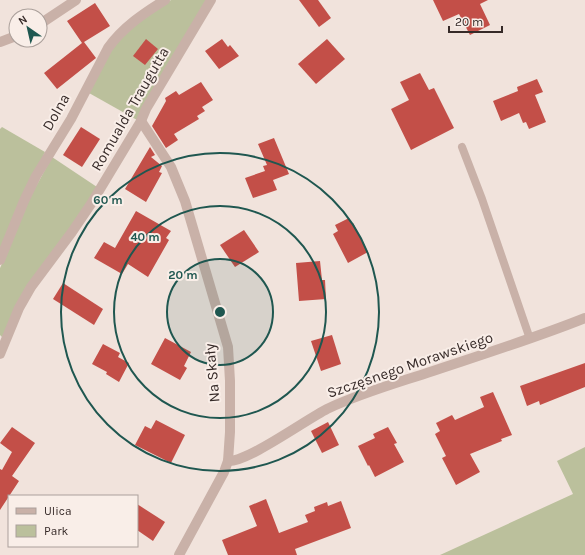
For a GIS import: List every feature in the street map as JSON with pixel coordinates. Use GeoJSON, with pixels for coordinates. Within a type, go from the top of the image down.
{"type":"FeatureCollection","features":[{"type":"Feature","properties":{"kind":"street"},"geometry":{"type":"LineString","coordinates":[[48,19],[76,0]]}},
{"type":"Feature","properties":{"kind":"street","name":"Dolna"},"geometry":{"type":"LineString","coordinates":[[0,260],[36,176],[71,119],[108,48],[128,25],[165,0]]}},
{"type":"Feature","properties":{"kind":"street","name":"Romualda Traugutta"},"geometry":{"type":"LineString","coordinates":[[0,354],[19,308],[31,287],[87,210],[141,121],[146,109],[211,0]]}},
{"type":"Feature","properties":{"kind":"street","name":"Na Skały"},"geometry":{"type":"LineString","coordinates":[[141,121],[171,167],[185,201],[228,347],[230,381],[230,432],[228,461],[224,472],[179,555]]}},
{"type":"Feature","properties":{"kind":"street","name":"Szczęsnego Morawskiego"},"geometry":{"type":"LineString","coordinates":[[228,461],[248,456],[306,421],[343,402],[398,382],[530,339],[585,318]]}},
{"type":"Feature","properties":{"kind":"lane"},"geometry":{"type":"LineString","coordinates":[[462,147],[530,339]]}},
{"type":"Feature","properties":{"kind":"green space"},"geometry":{"type":"Polygon","coordinates":[[[171,0],[207,0],[137,120],[89,93],[111,49],[131,28],[171,0]]]}},
{"type":"Feature","properties":{"kind":"green space"},"geometry":{"type":"Polygon","coordinates":[[[2,127],[45,152],[0,252],[0,129],[2,127]]]}},
{"type":"Feature","properties":{"kind":"green space"},"geometry":{"type":"Polygon","coordinates":[[[52,157],[97,187],[2,337],[0,335],[0,268],[27,203],[52,157]]]}},
{"type":"Feature","properties":{"kind":"green space"},"geometry":{"type":"Polygon","coordinates":[[[585,447],[585,555],[440,555],[573,494],[557,461],[585,447]]]}},
{"type":"Feature","properties":{"kind":"building"},"geometry":{"type":"Polygon","coordinates":[[[299,0],[318,0],[331,18],[319,27],[299,0]]]}},
{"type":"Feature","properties":{"kind":"building"},"geometry":{"type":"Polygon","coordinates":[[[433,0],[488,0],[480,4],[490,25],[470,35],[459,14],[443,21],[433,0]]]}},
{"type":"Feature","properties":{"kind":"building"},"geometry":{"type":"Polygon","coordinates":[[[95,3],[110,26],[84,42],[96,58],[57,89],[44,73],[82,43],[67,21],[95,3]]]}},
{"type":"Feature","properties":{"kind":"building"},"geometry":{"type":"Polygon","coordinates":[[[146,39],[158,49],[145,65],[133,56],[146,39]]]}},
{"type":"Feature","properties":{"kind":"building"},"geometry":{"type":"Polygon","coordinates":[[[222,39],[228,47],[230,45],[239,56],[219,69],[205,51],[222,39]]]}},
{"type":"Feature","properties":{"kind":"building"},"geometry":{"type":"Polygon","coordinates":[[[327,39],[345,59],[316,84],[298,64],[327,39]]]}},
{"type":"Feature","properties":{"kind":"building"},"geometry":{"type":"Polygon","coordinates":[[[420,73],[429,90],[434,88],[454,128],[411,150],[391,109],[409,100],[400,82],[420,73]]]}},
{"type":"Feature","properties":{"kind":"building"},"geometry":{"type":"Polygon","coordinates":[[[537,79],[543,92],[535,95],[546,122],[529,129],[526,122],[523,123],[519,113],[501,121],[493,101],[518,91],[517,87],[537,79]]]}},
{"type":"Feature","properties":{"kind":"building"},"geometry":{"type":"Polygon","coordinates":[[[201,82],[213,100],[202,107],[205,111],[197,116],[199,119],[174,134],[178,140],[166,148],[152,126],[166,101],[165,98],[176,91],[179,95],[201,82]]]}},
{"type":"Feature","properties":{"kind":"building"},"geometry":{"type":"Polygon","coordinates":[[[81,127],[100,139],[82,167],[63,155],[81,127]]]}},
{"type":"Feature","properties":{"kind":"building"},"geometry":{"type":"Polygon","coordinates":[[[274,138],[289,174],[273,180],[277,190],[253,198],[245,178],[265,171],[263,166],[267,165],[258,144],[274,138]]]}},
{"type":"Feature","properties":{"kind":"building"},"geometry":{"type":"Polygon","coordinates":[[[150,147],[155,155],[151,157],[162,166],[159,172],[162,173],[146,202],[125,189],[150,147]]]}},
{"type":"Feature","properties":{"kind":"building"},"geometry":{"type":"Polygon","coordinates":[[[136,211],[171,231],[166,238],[169,240],[148,277],[128,264],[122,274],[94,258],[104,242],[115,248],[136,211]]]}},
{"type":"Feature","properties":{"kind":"building"},"geometry":{"type":"Polygon","coordinates":[[[349,218],[368,252],[348,263],[333,234],[338,231],[335,225],[349,218]]]}},
{"type":"Feature","properties":{"kind":"building"},"geometry":{"type":"Polygon","coordinates":[[[244,230],[259,252],[235,267],[220,245],[244,230]]]}},
{"type":"Feature","properties":{"kind":"building"},"geometry":{"type":"Polygon","coordinates":[[[320,261],[322,280],[325,280],[326,299],[299,301],[296,263],[320,261]]]}},
{"type":"Feature","properties":{"kind":"building"},"geometry":{"type":"Polygon","coordinates":[[[63,283],[103,309],[94,325],[53,299],[63,283]]]}},
{"type":"Feature","properties":{"kind":"building"},"geometry":{"type":"Polygon","coordinates":[[[332,335],[341,364],[321,371],[311,341],[332,335]]]}},
{"type":"Feature","properties":{"kind":"building"},"geometry":{"type":"Polygon","coordinates":[[[165,338],[191,352],[184,366],[187,368],[180,380],[151,364],[165,338]]]}},
{"type":"Feature","properties":{"kind":"building"},"geometry":{"type":"Polygon","coordinates":[[[103,344],[120,353],[118,357],[129,363],[119,382],[106,374],[107,372],[92,364],[103,344]]]}},
{"type":"Feature","properties":{"kind":"building"},"geometry":{"type":"Polygon","coordinates":[[[585,363],[585,387],[540,405],[539,401],[527,406],[520,386],[585,363]]]}},
{"type":"Feature","properties":{"kind":"building"},"geometry":{"type":"Polygon","coordinates":[[[493,392],[512,435],[501,439],[502,441],[470,454],[480,472],[456,485],[442,458],[446,456],[435,434],[440,431],[436,423],[452,415],[455,420],[484,407],[480,397],[493,392]]]}},
{"type":"Feature","properties":{"kind":"building"},"geometry":{"type":"Polygon","coordinates":[[[156,420],[185,435],[171,463],[135,445],[145,426],[151,429],[156,420]]]}},
{"type":"Feature","properties":{"kind":"building"},"geometry":{"type":"Polygon","coordinates":[[[328,422],[339,445],[322,453],[311,431],[328,422]]]}},
{"type":"Feature","properties":{"kind":"building"},"geometry":{"type":"Polygon","coordinates":[[[12,427],[35,443],[12,476],[19,481],[10,495],[8,495],[8,498],[0,510],[0,469],[2,470],[12,452],[0,443],[12,427]]]}},
{"type":"Feature","properties":{"kind":"building"},"geometry":{"type":"Polygon","coordinates":[[[388,427],[397,443],[394,444],[404,462],[375,477],[358,446],[375,438],[373,434],[388,427]]]}},
{"type":"Feature","properties":{"kind":"building"},"geometry":{"type":"Polygon","coordinates":[[[266,499],[279,533],[308,522],[305,515],[315,511],[314,507],[327,502],[328,506],[341,501],[351,528],[295,549],[297,555],[228,555],[222,540],[257,526],[249,506],[266,499]]]}},
{"type":"Feature","properties":{"kind":"building"},"geometry":{"type":"Polygon","coordinates":[[[138,505],[165,522],[153,541],[138,531],[138,505]]]}}]}
